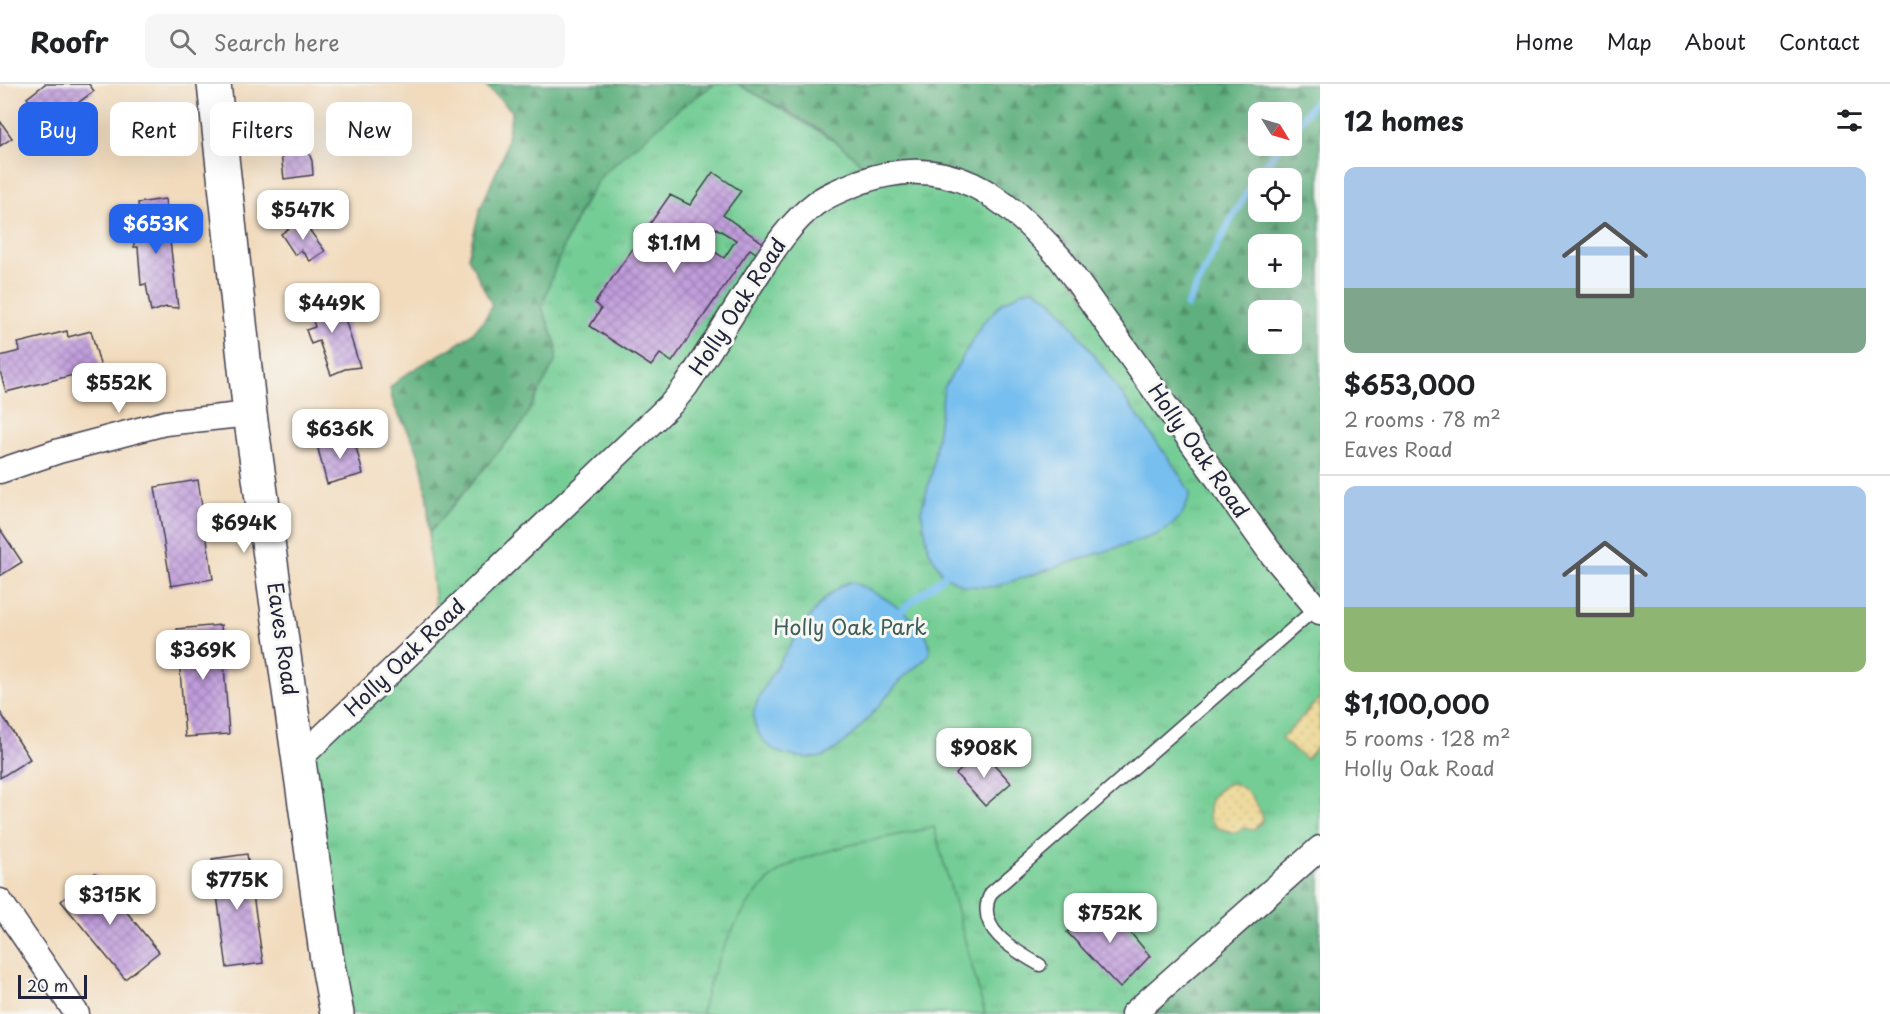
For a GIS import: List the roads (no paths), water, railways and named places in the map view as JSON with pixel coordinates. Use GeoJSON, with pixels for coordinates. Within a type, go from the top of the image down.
{"type":"FeatureCollection","features":[{"type":"Feature","properties":{"kind":"street","name":"Eaves Road"},"geometry":{"type":"LineString","coordinates":[[214,84],[250,414],[298,760],[337,1014]]}},
{"type":"Feature","properties":{"kind":"street","name":"Holly Oak Road"},"geometry":{"type":"LineString","coordinates":[[298,760],[672,403],[686,386],[781,238],[815,204],[842,189],[873,178],[907,170],[951,176],[987,190],[1029,222],[1061,259],[1270,552],[1318,610]]}},
{"type":"Feature","properties":{"kind":"street"},"geometry":{"type":"LineString","coordinates":[[0,471],[59,451],[165,423],[250,414]]}},
{"type":"Feature","properties":{"kind":"street"},"geometry":{"type":"LineString","coordinates":[[1133,1014],[1320,848]]}},
{"type":"Feature","properties":{"kind":"street"},"geometry":{"type":"LineString","coordinates":[[0,901],[77,1014]]}},
{"type":"Feature","properties":{"kind":"lane"},"geometry":{"type":"LineString","coordinates":[[1040,965],[1001,940],[988,918],[986,908],[991,893],[1318,610]]}},
{"type":"Feature","properties":{"kind":"water"},"geometry":{"type":"Polygon","coordinates":[[[1034,289],[1050,299],[1064,314],[1179,473],[1190,493],[1179,518],[1156,535],[994,587],[965,586],[944,576],[929,551],[921,511],[932,472],[944,388],[983,323],[1003,302],[1024,291],[1034,289]]]}},
{"type":"Feature","properties":{"kind":"water"},"geometry":{"type":"Polygon","coordinates":[[[850,582],[886,599],[911,617],[927,638],[929,653],[903,678],[855,733],[833,751],[822,757],[813,758],[781,753],[770,747],[757,731],[754,711],[757,701],[783,656],[821,603],[834,591],[850,582]]]}},
{"type":"Feature","properties":{"kind":"waterway"},"geometry":{"type":"LineString","coordinates":[[1302,118],[1320,95]]}},
{"type":"Feature","properties":{"kind":"waterway"},"geometry":{"type":"LineString","coordinates":[[1187,306],[1218,243],[1273,156]]}},
{"type":"Feature","properties":{"kind":"waterway"},"geometry":{"type":"LineString","coordinates":[[903,609],[944,576]]}},
{"type":"Feature","properties":{"kind":"park label","name":"Holly Oak Park"},"geometry":{"type":"Point","coordinates":[850,628]}}]}
